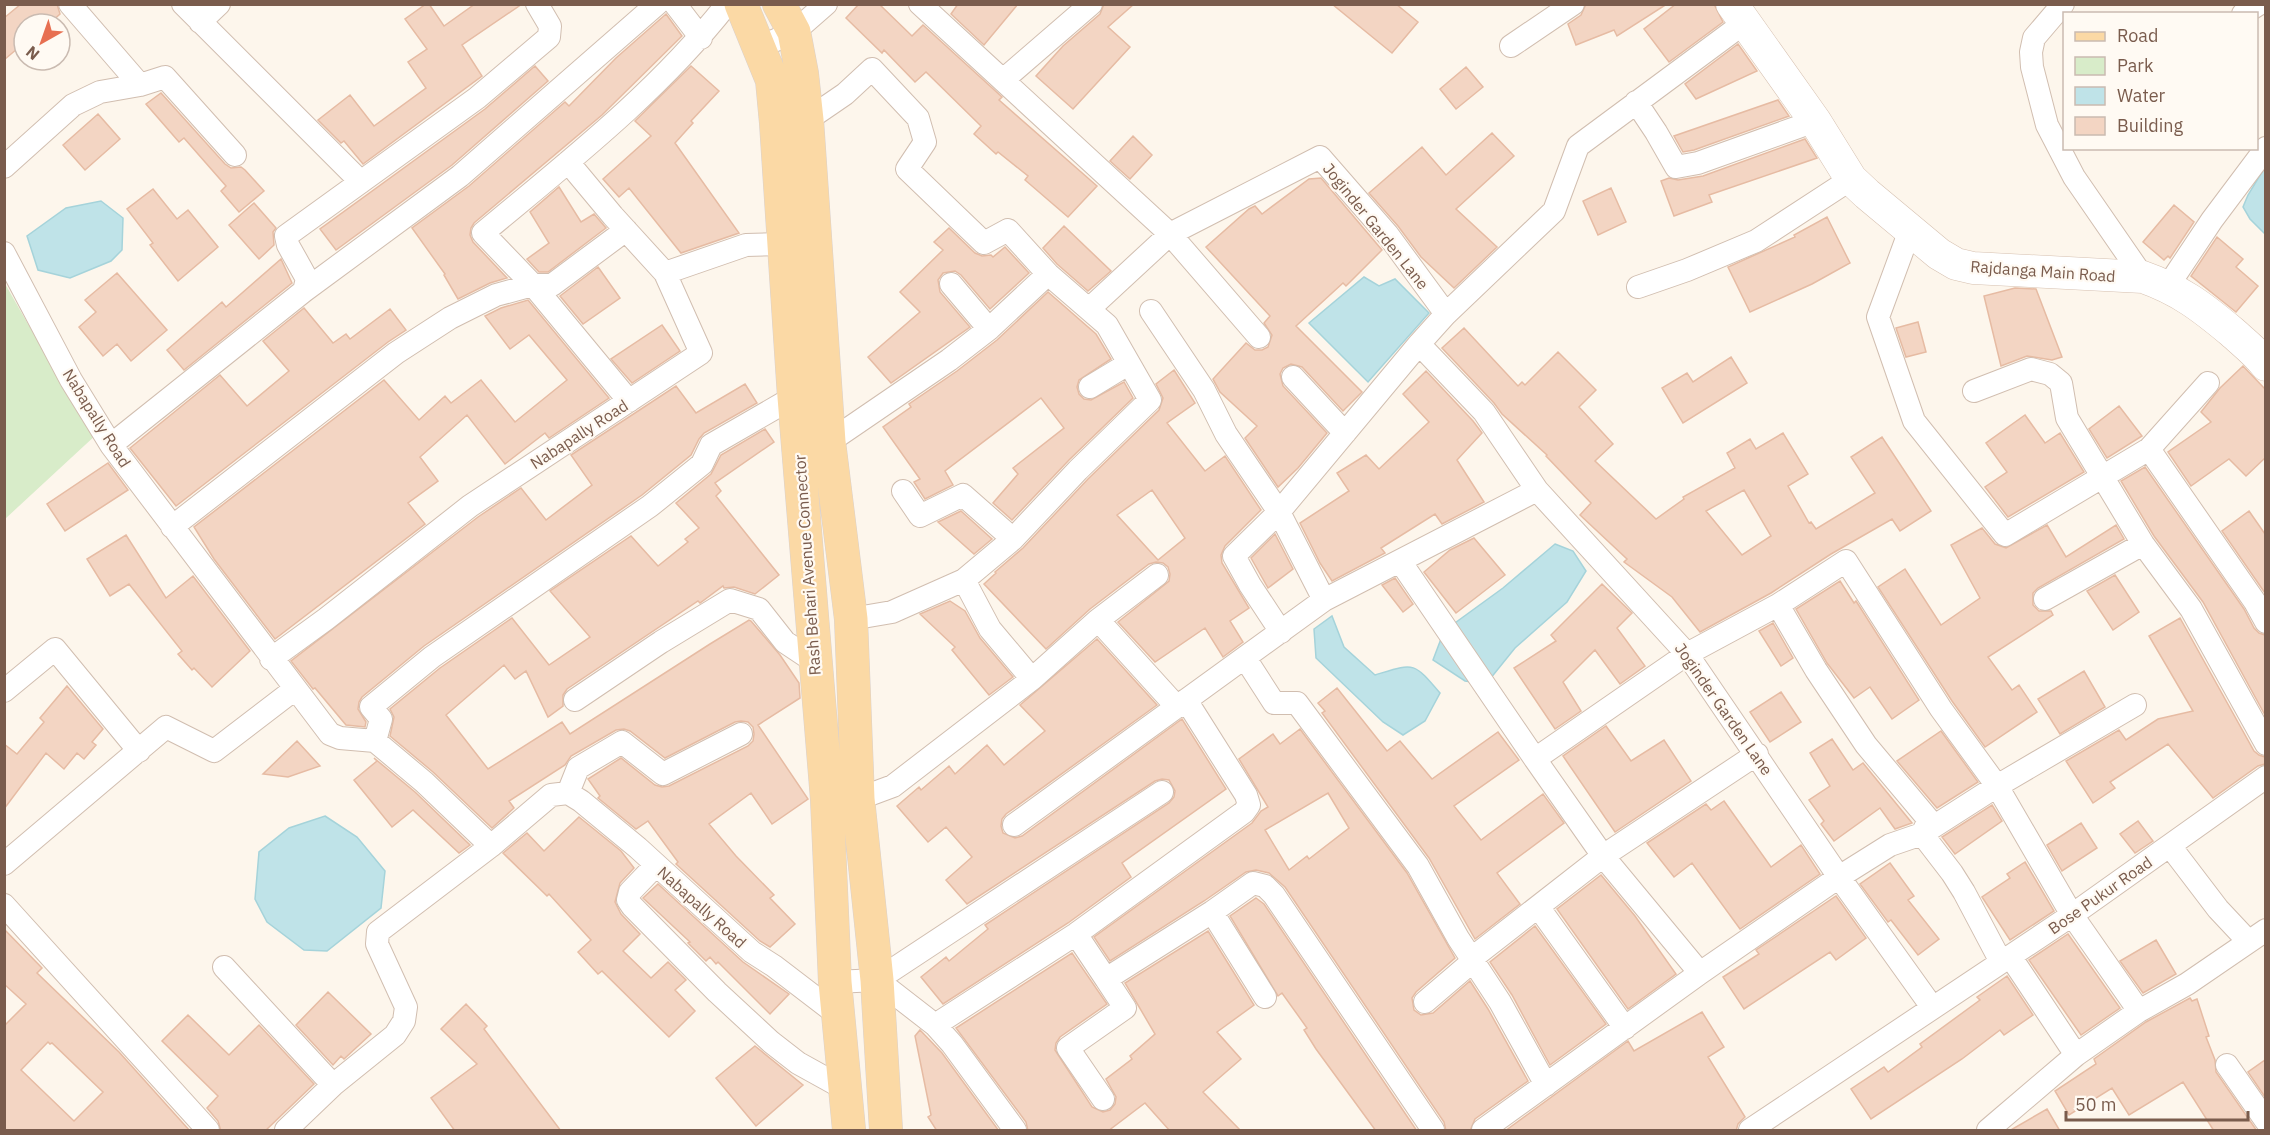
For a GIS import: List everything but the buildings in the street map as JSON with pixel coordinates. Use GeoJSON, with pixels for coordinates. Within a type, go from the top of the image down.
{"type":"FeatureCollection","features":[{"type":"Feature","properties":{"kind":"main road","name":"Rash Behari Avenue Connector"},"geometry":{"type":"LineString","coordinates":[[741,4],[772,80],[794,397],[827,799],[835,982],[849,1131]]}},
{"type":"Feature","properties":{"kind":"main road","name":"Rash Behari Avenue Connector"},"geometry":{"type":"LineString","coordinates":[[786,18],[802,74],[807,120],[829,442],[851,619],[858,798],[877,980],[886,1131]]}},
{"type":"Feature","properties":{"kind":"street"},"geometry":{"type":"LineString","coordinates":[[70,4],[140,85]]}},
{"type":"Feature","properties":{"kind":"street"},"geometry":{"type":"LineString","coordinates":[[183,4],[361,183]]}},
{"type":"Feature","properties":{"kind":"street"},"geometry":{"type":"LineString","coordinates":[[200,22],[219,4]]}},
{"type":"Feature","properties":{"kind":"street"},"geometry":{"type":"LineString","coordinates":[[304,291],[307,279],[288,245],[286,236],[477,98],[549,37],[550,26],[537,4]]}},
{"type":"Feature","properties":{"kind":"street"},"geometry":{"type":"LineString","coordinates":[[111,445],[304,291],[460,176],[657,4]]}},
{"type":"Feature","properties":{"kind":"street"},"geometry":{"type":"LineString","coordinates":[[675,4],[701,38]]}},
{"type":"Feature","properties":{"kind":"street"},"geometry":{"type":"LineString","coordinates":[[629,401],[533,285],[483,233],[568,162],[681,59],[701,38],[727,4]]}},
{"type":"Feature","properties":{"kind":"street"},"geometry":{"type":"LineString","coordinates":[[760,47],[786,18],[826,4]]}},
{"type":"Feature","properties":{"kind":"street"},"geometry":{"type":"LineString","coordinates":[[920,4],[1170,234],[1259,338]]}},
{"type":"Feature","properties":{"kind":"street"},"geometry":{"type":"LineString","coordinates":[[1003,80],[1091,4]]}},
{"type":"Feature","properties":{"kind":"street"},"geometry":{"type":"LineString","coordinates":[[1511,46],[1573,4]]}},
{"type":"Feature","properties":{"kind":"street"},"geometry":{"type":"LineString","coordinates":[[2063,4],[2034,38],[2031,52],[2032,67],[2056,120],[2063,142]]}},
{"type":"Feature","properties":{"kind":"street"},"geometry":{"type":"LineString","coordinates":[[2246,12],[2259,4]]}},
{"type":"Feature","properties":{"kind":"street"},"geometry":{"type":"LineString","coordinates":[[1281,632],[1234,556],[1279,512],[1446,314],[1554,211],[1578,146],[1636,102],[1738,14]]}},
{"type":"Feature","properties":{"kind":"street","name":"Rajdanga Main Road"},"geometry":{"type":"LineString","coordinates":[[1738,14],[1815,121],[1851,179],[1939,254],[1956,264],[1973,268],[2156,282],[2198,303],[2258,354],[2265,365]]}},
{"type":"Feature","properties":{"kind":"street"},"geometry":{"type":"LineString","coordinates":[[807,120],[845,94],[872,69],[918,118],[925,142],[907,169],[984,243],[1008,230],[1048,274],[1107,325],[1150,400],[1078,470],[1013,539],[964,580],[892,612],[851,619]]}},
{"type":"Feature","properties":{"kind":"street"},"geometry":{"type":"LineString","coordinates":[[4,167],[72,105],[100,92],[140,85],[165,77],[235,155]]}},
{"type":"Feature","properties":{"kind":"street"},"geometry":{"type":"LineString","coordinates":[[1636,102],[1676,167],[1698,163],[1815,121]]}},
{"type":"Feature","properties":{"kind":"street"},"geometry":{"type":"LineString","coordinates":[[2065,150],[2074,177],[2156,282],[2212,220],[2265,148]]}},
{"type":"Feature","properties":{"kind":"street","name":"Joginder Garden Lane"},"geometry":{"type":"LineString","coordinates":[[1170,234],[1320,157],[1388,235],[1446,314]]}},
{"type":"Feature","properties":{"kind":"street","name":"Nabapally Road"},"geometry":{"type":"LineString","coordinates":[[271,659],[326,620],[470,506],[701,353],[665,273],[568,162]]}},
{"type":"Feature","properties":{"kind":"street"},"geometry":{"type":"LineString","coordinates":[[1638,287],[1687,270],[1756,241],[1851,179]]}},
{"type":"Feature","properties":{"kind":"street"},"geometry":{"type":"LineString","coordinates":[[172,527],[396,353],[450,318],[496,295],[533,285],[552,285],[626,230]]}},
{"type":"Feature","properties":{"kind":"street"},"geometry":{"type":"LineString","coordinates":[[1910,230],[1878,317],[1914,421],[2005,535],[2149,449],[2208,383]]}},
{"type":"Feature","properties":{"kind":"street"},"geometry":{"type":"LineString","coordinates":[[1089,309],[1170,234]]}},
{"type":"Feature","properties":{"kind":"street"},"geometry":{"type":"LineString","coordinates":[[665,273],[746,245],[784,244]]}},
{"type":"Feature","properties":{"kind":"street","name":"Nabapally Road"},"geometry":{"type":"LineString","coordinates":[[4,253],[71,380],[111,445],[271,659],[330,734],[340,738],[375,741]]}},
{"type":"Feature","properties":{"kind":"street"},"geometry":{"type":"LineString","coordinates":[[829,442],[949,360],[989,329],[1048,274]]}},
{"type":"Feature","properties":{"kind":"street"},"geometry":{"type":"LineString","coordinates":[[951,284],[989,329]]}},
{"type":"Feature","properties":{"kind":"street"},"geometry":{"type":"LineString","coordinates":[[1151,311],[1204,390],[1226,434],[1279,512],[1324,600]]}},
{"type":"Feature","properties":{"kind":"street","name":"Joginder Garden Lane"},"geometry":{"type":"LineString","coordinates":[[1419,344],[1484,412],[1537,490],[1688,654],[1839,877],[1932,1007]]}},
{"type":"Feature","properties":{"kind":"street"},"geometry":{"type":"LineString","coordinates":[[1090,387],[1128,364]]}},
{"type":"Feature","properties":{"kind":"street"},"geometry":{"type":"LineString","coordinates":[[1974,391],[2031,369],[2050,374],[2061,383],[2067,418],[2143,544],[2191,609],[2265,744]]}},
{"type":"Feature","properties":{"kind":"street"},"geometry":{"type":"LineString","coordinates":[[1293,377],[1345,433]]}},
{"type":"Feature","properties":{"kind":"street"},"geometry":{"type":"LineString","coordinates":[[491,846],[424,782],[375,741],[381,719],[371,707],[432,657],[650,506],[702,464],[711,445],[794,397]]}},
{"type":"Feature","properties":{"kind":"street"},"geometry":{"type":"LineString","coordinates":[[2149,449],[2255,602],[2265,622]]}},
{"type":"Feature","properties":{"kind":"street"},"geometry":{"type":"LineString","coordinates":[[1014,825],[1324,600],[1537,490]]}},
{"type":"Feature","properties":{"kind":"street"},"geometry":{"type":"LineString","coordinates":[[903,491],[920,516],[963,495],[1013,539]]}},
{"type":"Feature","properties":{"kind":"street"},"geometry":{"type":"LineString","coordinates":[[2045,599],[2143,544]]}},
{"type":"Feature","properties":{"kind":"street"},"geometry":{"type":"LineString","coordinates":[[1400,561],[1603,856],[1700,973]]}},
{"type":"Feature","properties":{"kind":"street"},"geometry":{"type":"LineString","coordinates":[[1535,759],[1688,654],[1778,605],[1845,561],[1941,709],[1996,786],[2072,915],[2139,1011]]}},
{"type":"Feature","properties":{"kind":"street"},"geometry":{"type":"LineString","coordinates":[[858,798],[893,786],[1032,679],[1098,620],[1157,575]]}},
{"type":"Feature","properties":{"kind":"street"},"geometry":{"type":"LineString","coordinates":[[964,580],[990,629],[1032,679]]}},
{"type":"Feature","properties":{"kind":"street"},"geometry":{"type":"LineString","coordinates":[[575,700],[661,642],[730,600],[759,609],[785,642],[815,662]]}},
{"type":"Feature","properties":{"kind":"street"},"geometry":{"type":"LineString","coordinates":[[1778,605],[1816,670],[1866,745],[1929,820],[1922,834]]}},
{"type":"Feature","properties":{"kind":"street"},"geometry":{"type":"LineString","coordinates":[[935,1024],[1076,934],[1244,812],[1248,805],[1246,795],[1182,704],[1098,620]]}},
{"type":"Feature","properties":{"kind":"street"},"geometry":{"type":"LineString","coordinates":[[4,691],[55,649],[139,751]]}},
{"type":"Feature","properties":{"kind":"street"},"geometry":{"type":"LineString","coordinates":[[1245,658],[1274,703],[1297,703],[1418,866],[1458,938],[1500,1002],[1546,1085]]}},
{"type":"Feature","properties":{"kind":"street"},"geometry":{"type":"LineString","coordinates":[[4,864],[166,727],[214,751],[295,689]]}},
{"type":"Feature","properties":{"kind":"street"},"geometry":{"type":"LineString","coordinates":[[1483,1131],[1700,973],[1839,877],[1890,845],[1922,834],[1996,786],[2135,705]]}},
{"type":"Feature","properties":{"kind":"street"},"geometry":{"type":"LineString","coordinates":[[286,1131],[333,1085],[395,1035],[404,1021],[406,1007],[377,944],[378,932],[491,846],[551,795],[568,793],[578,768],[622,742],[663,774],[741,734]]}},
{"type":"Feature","properties":{"kind":"street"},"geometry":{"type":"LineString","coordinates":[[1425,1002],[1473,961],[1476,955],[1603,856],[1757,754]]}},
{"type":"Feature","properties":{"kind":"street","name":"Bose Pukur Road"},"geometry":{"type":"LineString","coordinates":[[1750,1131],[2072,915],[2265,777]]}},
{"type":"Feature","properties":{"kind":"street"},"geometry":{"type":"LineString","coordinates":[[835,982],[877,980],[1162,792]]}},
{"type":"Feature","properties":{"kind":"street","name":"Nabapally Road"},"geometry":{"type":"LineString","coordinates":[[568,793],[581,801],[656,865],[747,948],[838,1015]]}},
{"type":"Feature","properties":{"kind":"street"},"geometry":{"type":"LineString","coordinates":[[1922,834],[1953,873],[2006,959],[2076,1055]]}},
{"type":"Feature","properties":{"kind":"street"},"geometry":{"type":"LineString","coordinates":[[1988,1131],[2076,1055],[2139,1011],[2187,984],[2257,935],[2212,902],[2170,846]]}},
{"type":"Feature","properties":{"kind":"street"},"geometry":{"type":"LineString","coordinates":[[656,865],[630,892],[628,900],[632,906],[771,1042],[798,1064],[845,1089]]}},
{"type":"Feature","properties":{"kind":"street"},"geometry":{"type":"LineString","coordinates":[[1106,979],[1212,912],[1253,883],[1265,886],[1274,895],[1433,1131]]}},
{"type":"Feature","properties":{"kind":"street"},"geometry":{"type":"LineString","coordinates":[[4,905],[208,1131]]}},
{"type":"Feature","properties":{"kind":"street"},"geometry":{"type":"LineString","coordinates":[[1539,908],[1625,1028]]}},
{"type":"Feature","properties":{"kind":"street"},"geometry":{"type":"LineString","coordinates":[[1212,912],[1265,997]]}},
{"type":"Feature","properties":{"kind":"street"},"geometry":{"type":"LineString","coordinates":[[1076,934],[1125,1008],[1068,1048],[1103,1099]]}},
{"type":"Feature","properties":{"kind":"street"},"geometry":{"type":"LineString","coordinates":[[224,967],[333,1085]]}},
{"type":"Feature","properties":{"kind":"street"},"geometry":{"type":"LineString","coordinates":[[877,980],[935,1024],[1015,1131]]}},
{"type":"Feature","properties":{"kind":"street"},"geometry":{"type":"LineString","coordinates":[[2227,1065],[2265,1121]]}},
{"type":"Feature","properties":{"kind":"green space"},"geometry":{"type":"Polygon","coordinates":[[[4,282],[28,324],[98,433],[5,519],[4,282]]]}},
{"type":"Feature","properties":{"kind":"water"},"geometry":{"type":"Polygon","coordinates":[[[2265,167],[2265,234],[2250,219],[2243,207],[2265,167]]]}},
{"type":"Feature","properties":{"kind":"water"},"geometry":{"type":"Polygon","coordinates":[[[101,201],[123,218],[122,250],[111,261],[70,278],[38,270],[27,236],[66,208],[101,201]]]}},
{"type":"Feature","properties":{"kind":"water"},"geometry":{"type":"Polygon","coordinates":[[[1364,277],[1379,286],[1395,279],[1429,313],[1368,382],[1309,323],[1364,277]]]}},
{"type":"Feature","properties":{"kind":"water"},"geometry":{"type":"Polygon","coordinates":[[[1555,544],[1573,551],[1586,571],[1567,602],[1515,648],[1486,684],[1465,681],[1433,660],[1444,631],[1503,588],[1555,544]]]}},
{"type":"Feature","properties":{"kind":"water"},"geometry":{"type":"Polygon","coordinates":[[[1332,616],[1344,647],[1375,675],[1398,668],[1412,668],[1424,675],[1440,693],[1425,721],[1403,735],[1383,722],[1316,658],[1314,629],[1332,616]]]}},
{"type":"Feature","properties":{"kind":"water"},"geometry":{"type":"Polygon","coordinates":[[[325,816],[357,837],[385,871],[381,908],[327,951],[304,950],[267,922],[255,899],[259,852],[289,828],[325,816]]]}}]}
